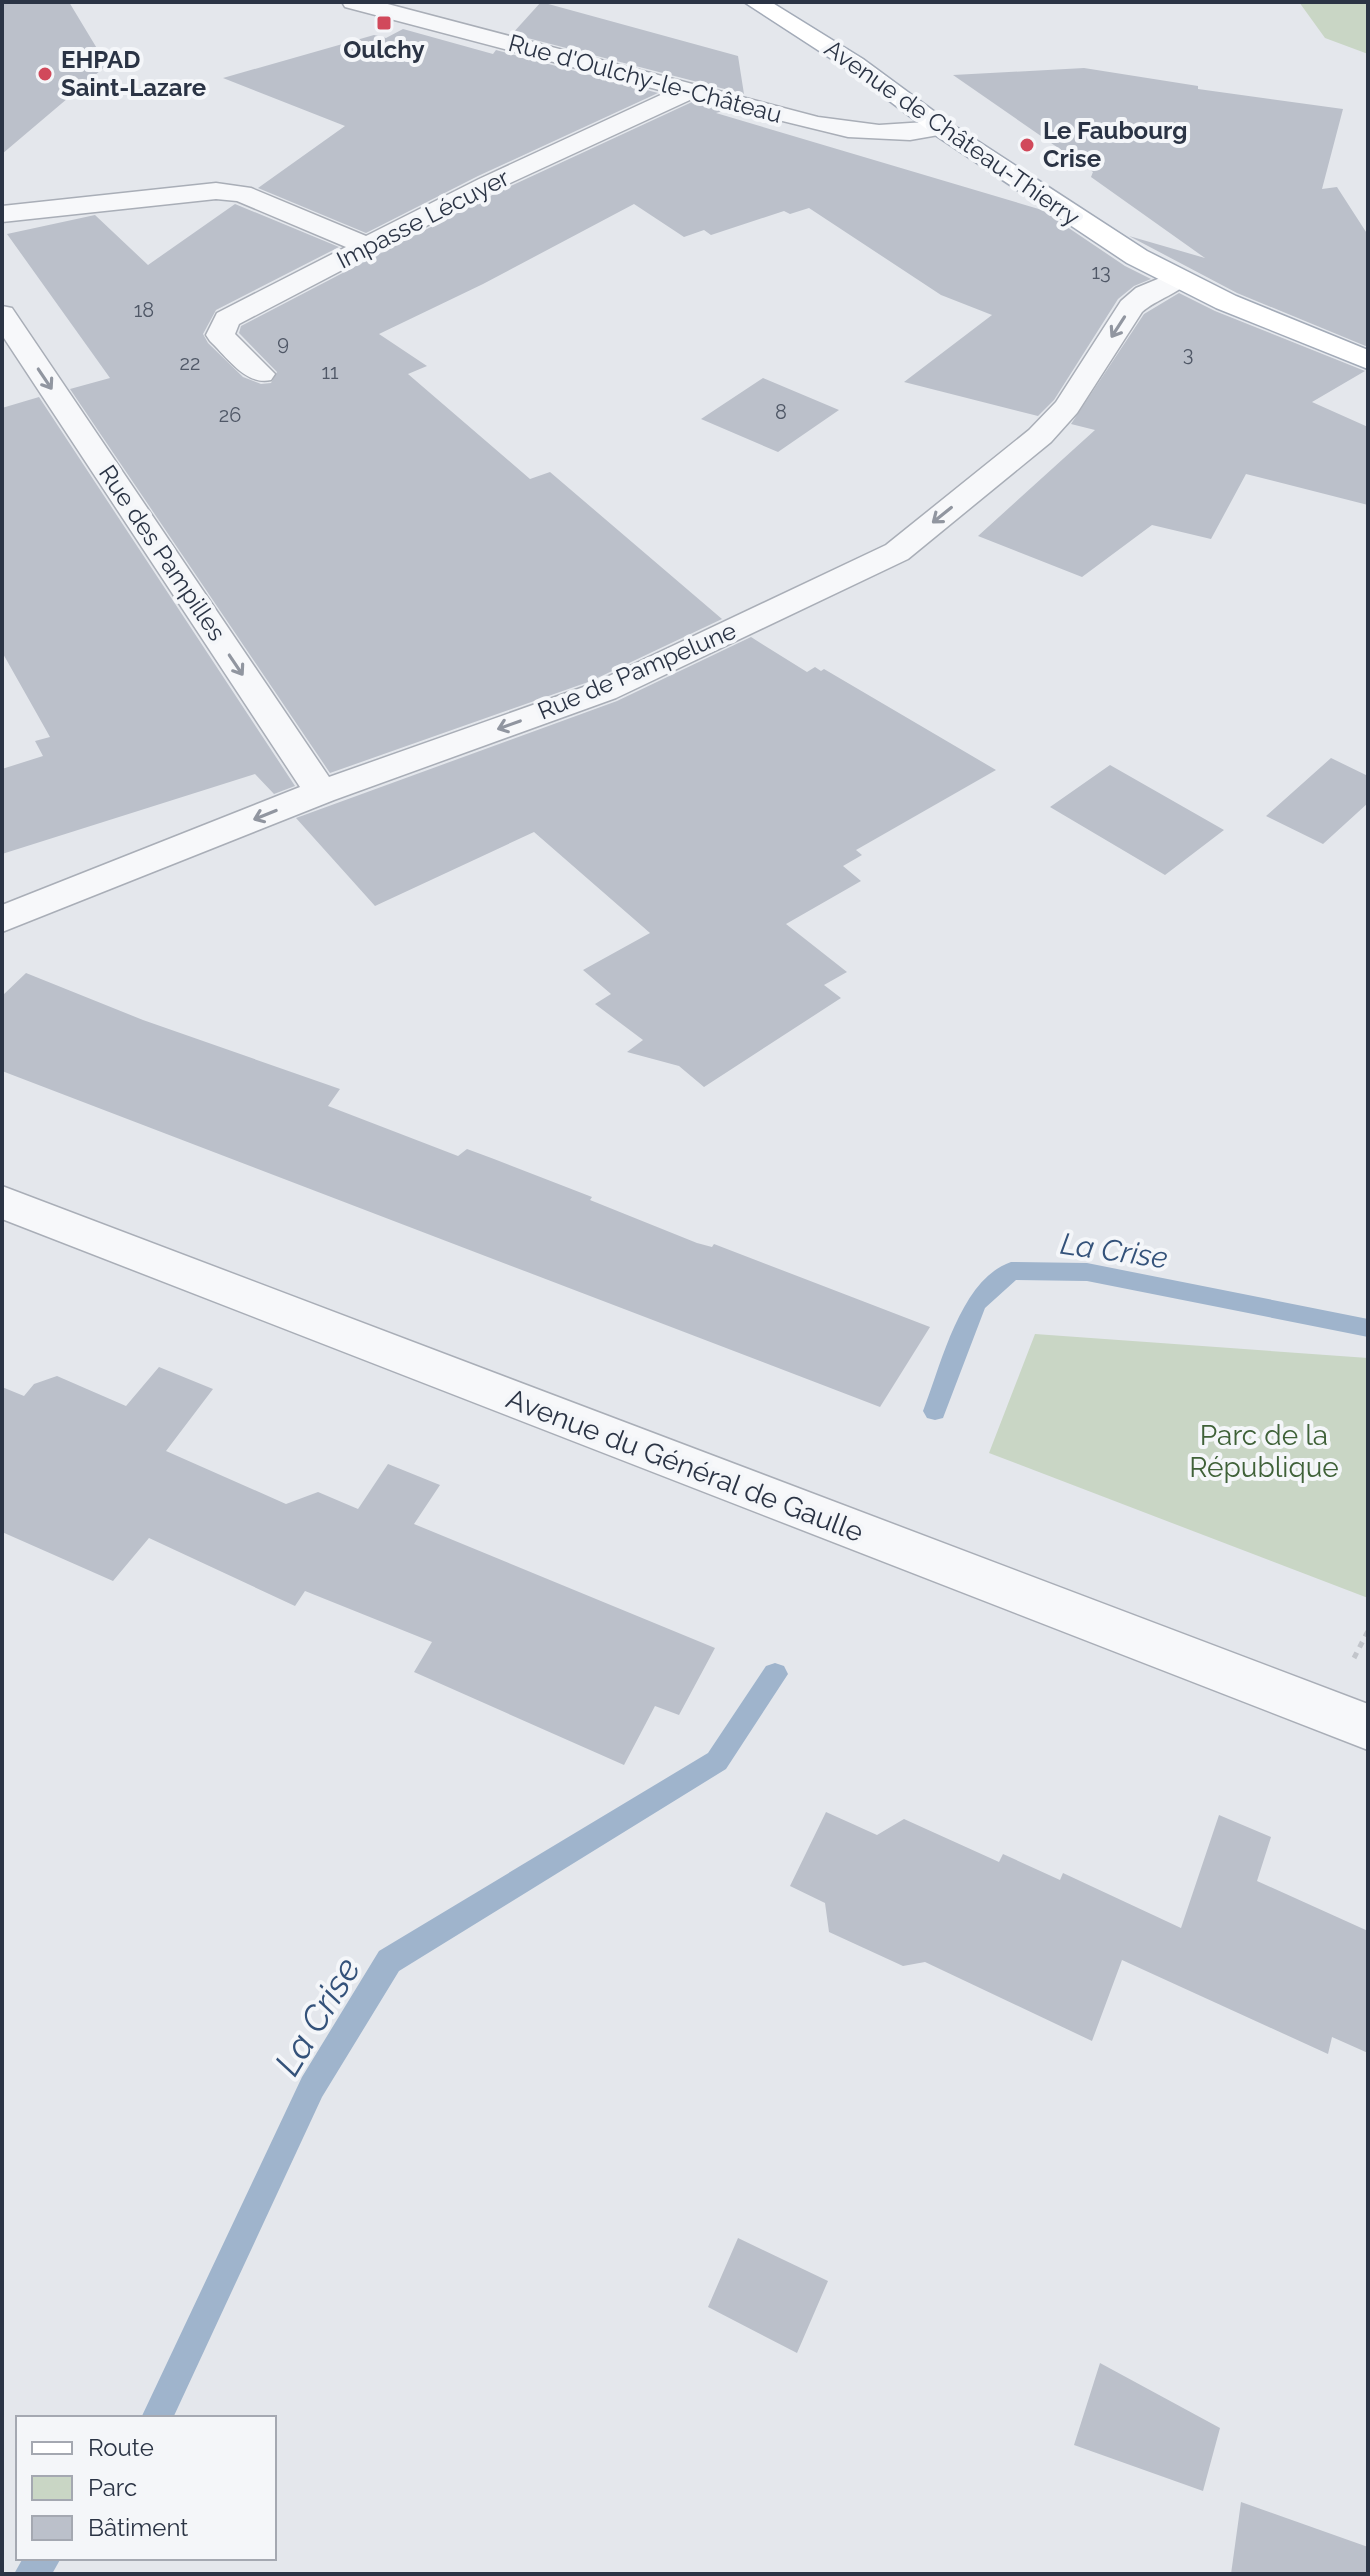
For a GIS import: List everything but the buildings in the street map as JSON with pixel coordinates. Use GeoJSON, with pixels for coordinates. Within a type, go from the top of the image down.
{"type":"FeatureCollection","features":[{"type":"Feature","properties":{"kind":"main road","name":"Avenue de Château-Thierry"},"geometry":{"type":"LineString","coordinates":[[757,2],[855,64],[941,128],[1098,233],[1177,279],[1368,360]]}},
{"type":"Feature","properties":{"kind":"street","name":"Rue d'Oulchy-le-Château"},"geometry":{"type":"LineString","coordinates":[[353,2],[687,92],[855,131],[919,132],[941,128]]}},
{"type":"Feature","properties":{"kind":"street","name":"Impasse Lécuyer"},"geometry":{"type":"LineString","coordinates":[[261,374],[220,335],[227,319],[488,184],[687,92]]}},
{"type":"Feature","properties":{"kind":"street"},"geometry":{"type":"LineString","coordinates":[[2,214],[216,191],[242,194],[369,247]]}},
{"type":"Feature","properties":{"kind":"street","name":"Rue de Pampelune"},"geometry":{"type":"LineString","coordinates":[[2,919],[321,792],[604,691],[897,552],[1040,436],[1067,407],[1131,307],[1146,294],[1177,279]]}},
{"type":"Feature","properties":{"kind":"street","name":"Rue des Pampilles"},"geometry":{"type":"LineString","coordinates":[[2,314],[321,792]]}},
{"type":"Feature","properties":{"kind":"street","name":"Avenue du Général de Gaulle"},"geometry":{"type":"LineString","coordinates":[[2,1202],[1368,1727]]}},
{"type":"Feature","properties":{"kind":"green space"},"geometry":{"type":"Polygon","coordinates":[[[1299,2],[1368,2],[1368,54],[1325,38],[1299,2]]]}},
{"type":"Feature","properties":{"kind":"green space","name":"Parc de la République"},"geometry":{"type":"Polygon","coordinates":[[[1035,1334],[1368,1358],[1368,1598],[989,1453],[1035,1334]]]}},
{"type":"Feature","properties":{"kind":"waterway","name":"La Crise"},"geometry":{"type":"LineString","coordinates":[[935,1411],[976,1303],[1011,1271],[1087,1272],[1368,1328]]}},
{"type":"Feature","properties":{"kind":"waterway","name":"La Crise"},"geometry":{"type":"LineString","coordinates":[[158,2416],[312,2087],[389,1961],[717,1761],[775,1674]]}},
{"type":"Feature","properties":{"kind":"waterway","name":"La Crise"},"geometry":{"type":"LineString","coordinates":[[30,2574],[43,2560]]}},
{"type":"Feature","properties":{"kind":"place","name":"Oulchy"},"geometry":{"type":"Point","coordinates":[384,23]}},
{"type":"Feature","properties":{"kind":"place","name":"EHPAD Saint-Lazare"},"geometry":{"type":"Point","coordinates":[45,74]}},
{"type":"Feature","properties":{"kind":"place","name":"Le Faubourg Crise"},"geometry":{"type":"Point","coordinates":[1027,145]}}]}
